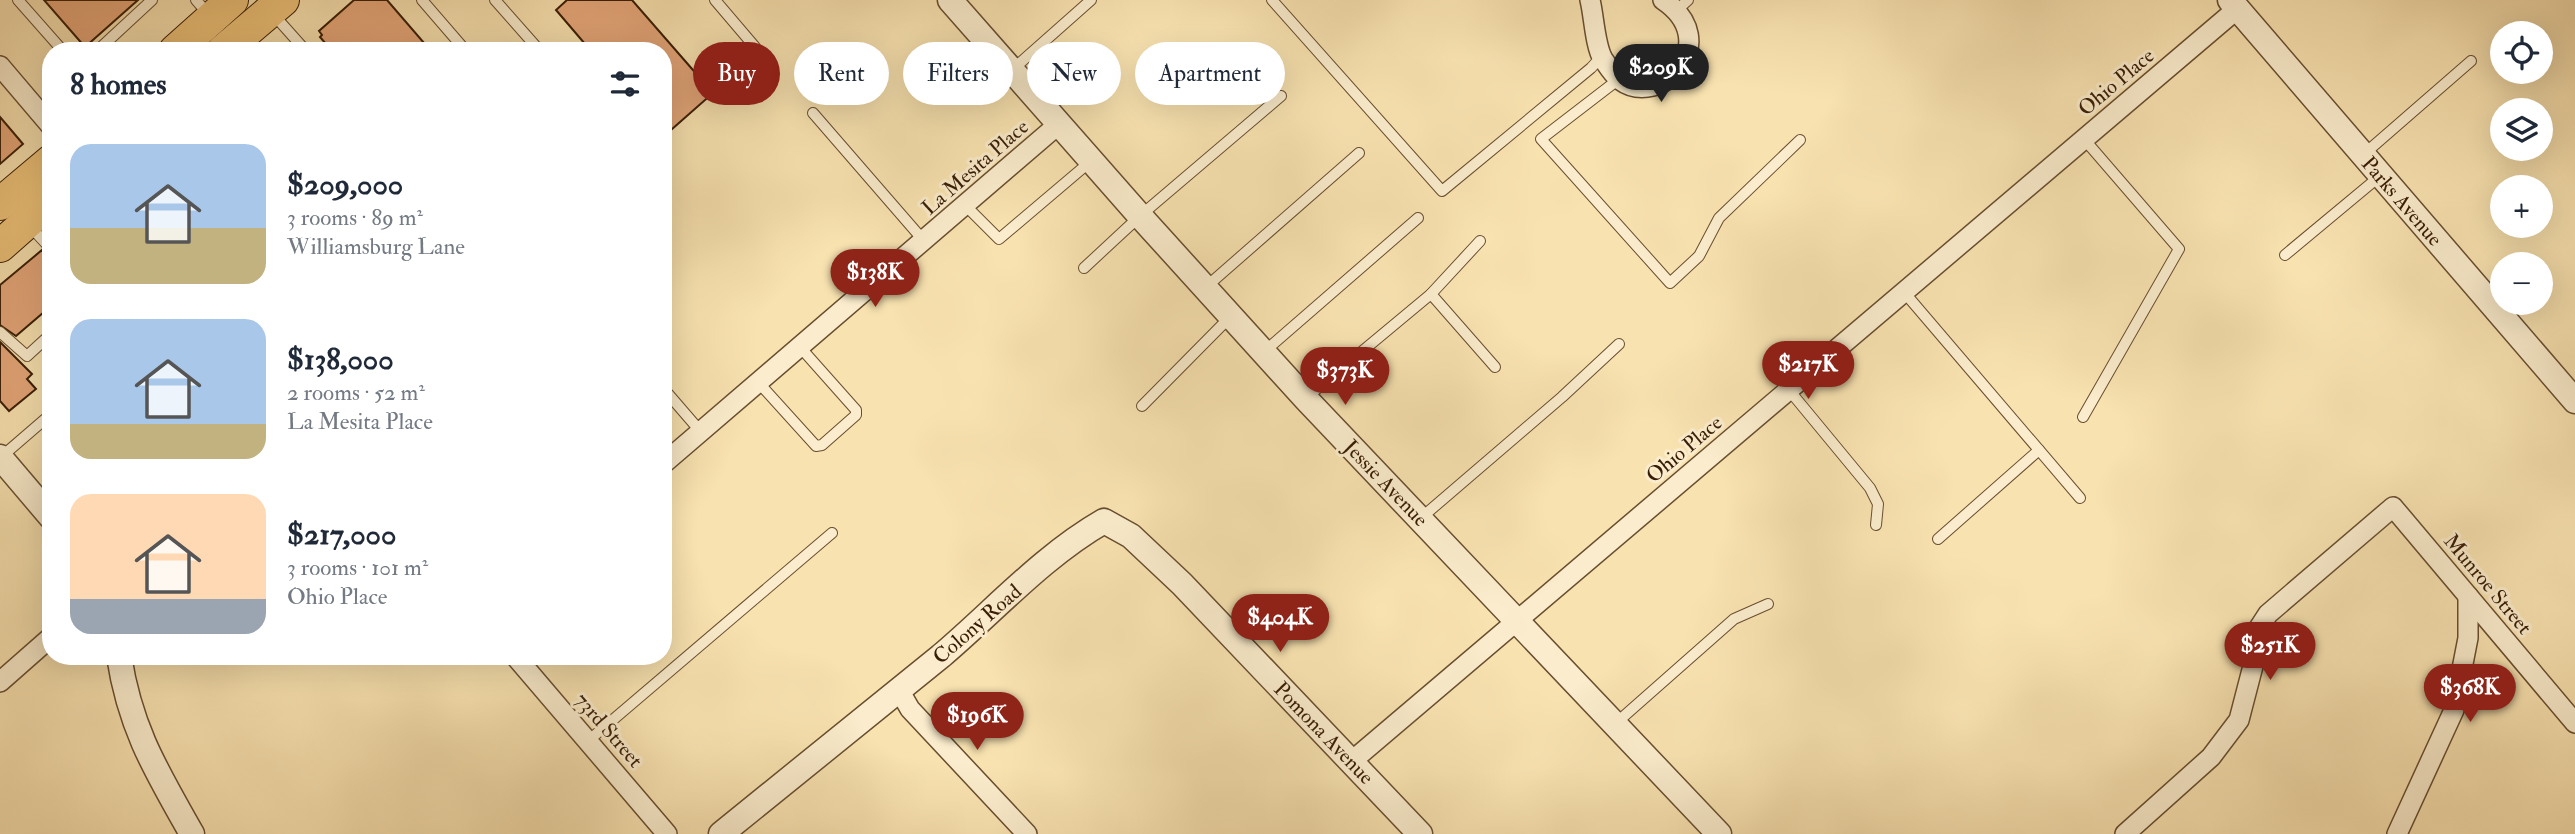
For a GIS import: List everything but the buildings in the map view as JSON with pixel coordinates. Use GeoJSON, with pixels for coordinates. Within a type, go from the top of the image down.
{"type":"FeatureCollection","features":[{"type":"Feature","properties":{"kind":"main road"},"geometry":{"type":"LineString","coordinates":[[183,42],[213,6]]}},
{"type":"Feature","properties":{"kind":"main road"},"geometry":{"type":"LineString","coordinates":[[237,42],[276,6]]}},
{"type":"Feature","properties":{"kind":"main road"},"geometry":{"type":"LineString","coordinates":[[0,204],[42,169]]}},
{"type":"Feature","properties":{"kind":"main road"},"geometry":{"type":"LineString","coordinates":[[0,246],[42,209]]}},
{"type":"Feature","properties":{"kind":"street","name":"Jessie Avenue"},"geometry":{"type":"LineString","coordinates":[[950,0],[987,42]]}},
{"type":"Feature","properties":{"kind":"street"},"geometry":{"type":"LineString","coordinates":[[1591,0],[1602,56],[1619,79],[1629,84],[1651,86],[1662,82],[1679,69],[1685,60],[1689,39],[1676,3]]}},
{"type":"Feature","properties":{"kind":"street","name":"Ohio Place"},"geometry":{"type":"LineString","coordinates":[[1352,761],[2084,139],[2234,3]]}},
{"type":"Feature","properties":{"kind":"street","name":"Parks Avenue"},"geometry":{"type":"LineString","coordinates":[[2234,3],[2575,401]]}},
{"type":"Feature","properties":{"kind":"street"},"geometry":{"type":"LineString","coordinates":[[0,66],[42,115]]}},
{"type":"Feature","properties":{"kind":"street","name":"Jessie Avenue"},"geometry":{"type":"LineString","coordinates":[[1013,72],[1305,398],[1719,834]]}},
{"type":"Feature","properties":{"kind":"street","name":"La Mesita Place"},"geometry":{"type":"LineString","coordinates":[[672,456],[1060,124]]}},
{"type":"Feature","properties":{"kind":"street"},"geometry":{"type":"LineString","coordinates":[[0,458],[42,507]]}},
{"type":"Feature","properties":{"kind":"street","name":"Munroe Street"},"geometry":{"type":"LineString","coordinates":[[2124,834],[2211,757],[2239,720],[2253,666],[2258,631],[2268,614],[2393,507],[2575,723]]}},
{"type":"Feature","properties":{"kind":"street","name":"Colony Road"},"geometry":{"type":"LineString","coordinates":[[721,834],[971,631],[984,616],[1057,555],[1104,521]]}},
{"type":"Feature","properties":{"kind":"street","name":"Pomona Avenue"},"geometry":{"type":"LineString","coordinates":[[1104,521],[1130,536],[1182,584],[1420,834]]}},
{"type":"Feature","properties":{"kind":"street"},"geometry":{"type":"LineString","coordinates":[[2397,834],[2454,710],[2468,638],[2468,596]]}},
{"type":"Feature","properties":{"kind":"street"},"geometry":{"type":"LineString","coordinates":[[0,682],[42,645]]}},
{"type":"Feature","properties":{"kind":"street"},"geometry":{"type":"LineString","coordinates":[[121,665],[127,701],[141,740],[192,834]]}},
{"type":"Feature","properties":{"kind":"street","name":"73rd Street"},"geometry":{"type":"LineString","coordinates":[[523,665],[667,834]]}},
{"type":"Feature","properties":{"kind":"street"},"geometry":{"type":"LineString","coordinates":[[899,690],[910,709],[1027,834]]}},
{"type":"Feature","properties":{"kind":"lane"},"geometry":{"type":"LineString","coordinates":[[18,0],[55,42]]}},
{"type":"Feature","properties":{"kind":"lane"},"geometry":{"type":"LineString","coordinates":[[107,42],[152,0]]}},
{"type":"Feature","properties":{"kind":"lane"},"geometry":{"type":"LineString","coordinates":[[422,0],[458,42]]}},
{"type":"Feature","properties":{"kind":"lane"},"geometry":{"type":"LineString","coordinates":[[495,0],[532,42]]}},
{"type":"Feature","properties":{"kind":"lane"},"geometry":{"type":"LineString","coordinates":[[715,0],[751,42]]}},
{"type":"Feature","properties":{"kind":"lane"},"geometry":{"type":"LineString","coordinates":[[1013,68],[1091,0]]}},
{"type":"Feature","properties":{"kind":"lane"},"geometry":{"type":"LineString","coordinates":[[1272,0],[1442,191],[1602,56]]}},
{"type":"Feature","properties":{"kind":"lane"},"geometry":{"type":"LineString","coordinates":[[276,6],[300,42]]}},
{"type":"Feature","properties":{"kind":"lane"},"geometry":{"type":"LineString","coordinates":[[2363,155],[2471,61]]}},
{"type":"Feature","properties":{"kind":"lane"},"geometry":{"type":"LineString","coordinates":[[1619,79],[1541,139],[1670,283],[1699,256],[1719,218],[1800,140]]}},
{"type":"Feature","properties":{"kind":"lane"},"geometry":{"type":"LineString","coordinates":[[1084,268],[1140,216],[1270,105]]}},
{"type":"Feature","properties":{"kind":"lane"},"geometry":{"type":"LineString","coordinates":[[813,113],[924,241]]}},
{"type":"Feature","properties":{"kind":"lane"},"geometry":{"type":"LineString","coordinates":[[2083,417],[2179,249],[2084,139]]}},
{"type":"Feature","properties":{"kind":"lane"},"geometry":{"type":"LineString","coordinates":[[1206,287],[1359,153]]}},
{"type":"Feature","properties":{"kind":"lane"},"geometry":{"type":"LineString","coordinates":[[965,205],[999,239],[1092,160]]}},
{"type":"Feature","properties":{"kind":"lane"},"geometry":{"type":"LineString","coordinates":[[2285,255],[2380,176]]}},
{"type":"Feature","properties":{"kind":"lane"},"geometry":{"type":"LineString","coordinates":[[1264,352],[1418,218]]}},
{"type":"Feature","properties":{"kind":"lane"},"geometry":{"type":"LineString","coordinates":[[27,222],[42,239]]}},
{"type":"Feature","properties":{"kind":"lane"},"geometry":{"type":"LineString","coordinates":[[1305,398],[1431,294],[1480,241]]}},
{"type":"Feature","properties":{"kind":"lane"},"geometry":{"type":"LineString","coordinates":[[1903,292],[2080,498]]}},
{"type":"Feature","properties":{"kind":"lane"},"geometry":{"type":"LineString","coordinates":[[1431,294],[1495,367]]}},
{"type":"Feature","properties":{"kind":"lane"},"geometry":{"type":"LineString","coordinates":[[1142,406],[1231,316]]}},
{"type":"Feature","properties":{"kind":"lane"},"geometry":{"type":"LineString","coordinates":[[0,332],[27,356],[42,342]]}},
{"type":"Feature","properties":{"kind":"lane"},"geometry":{"type":"LineString","coordinates":[[1420,518],[1562,397],[1619,344]]}},
{"type":"Feature","properties":{"kind":"lane"},"geometry":{"type":"LineString","coordinates":[[758,382],[816,446],[822,445],[856,415],[856,410],[800,348]]}},
{"type":"Feature","properties":{"kind":"lane"},"geometry":{"type":"LineString","coordinates":[[1789,390],[1870,488],[1878,504],[1876,524]]}},
{"type":"Feature","properties":{"kind":"lane"},"geometry":{"type":"LineString","coordinates":[[672,398],[701,432]]}},
{"type":"Feature","properties":{"kind":"lane"},"geometry":{"type":"LineString","coordinates":[[0,458],[42,422]]}},
{"type":"Feature","properties":{"kind":"lane"},"geometry":{"type":"LineString","coordinates":[[1938,539],[2039,450]]}},
{"type":"Feature","properties":{"kind":"lane"},"geometry":{"type":"LineString","coordinates":[[588,741],[832,533]]}},
{"type":"Feature","properties":{"kind":"lane"},"geometry":{"type":"LineString","coordinates":[[1614,725],[1734,619],[1768,604]]}}]}
